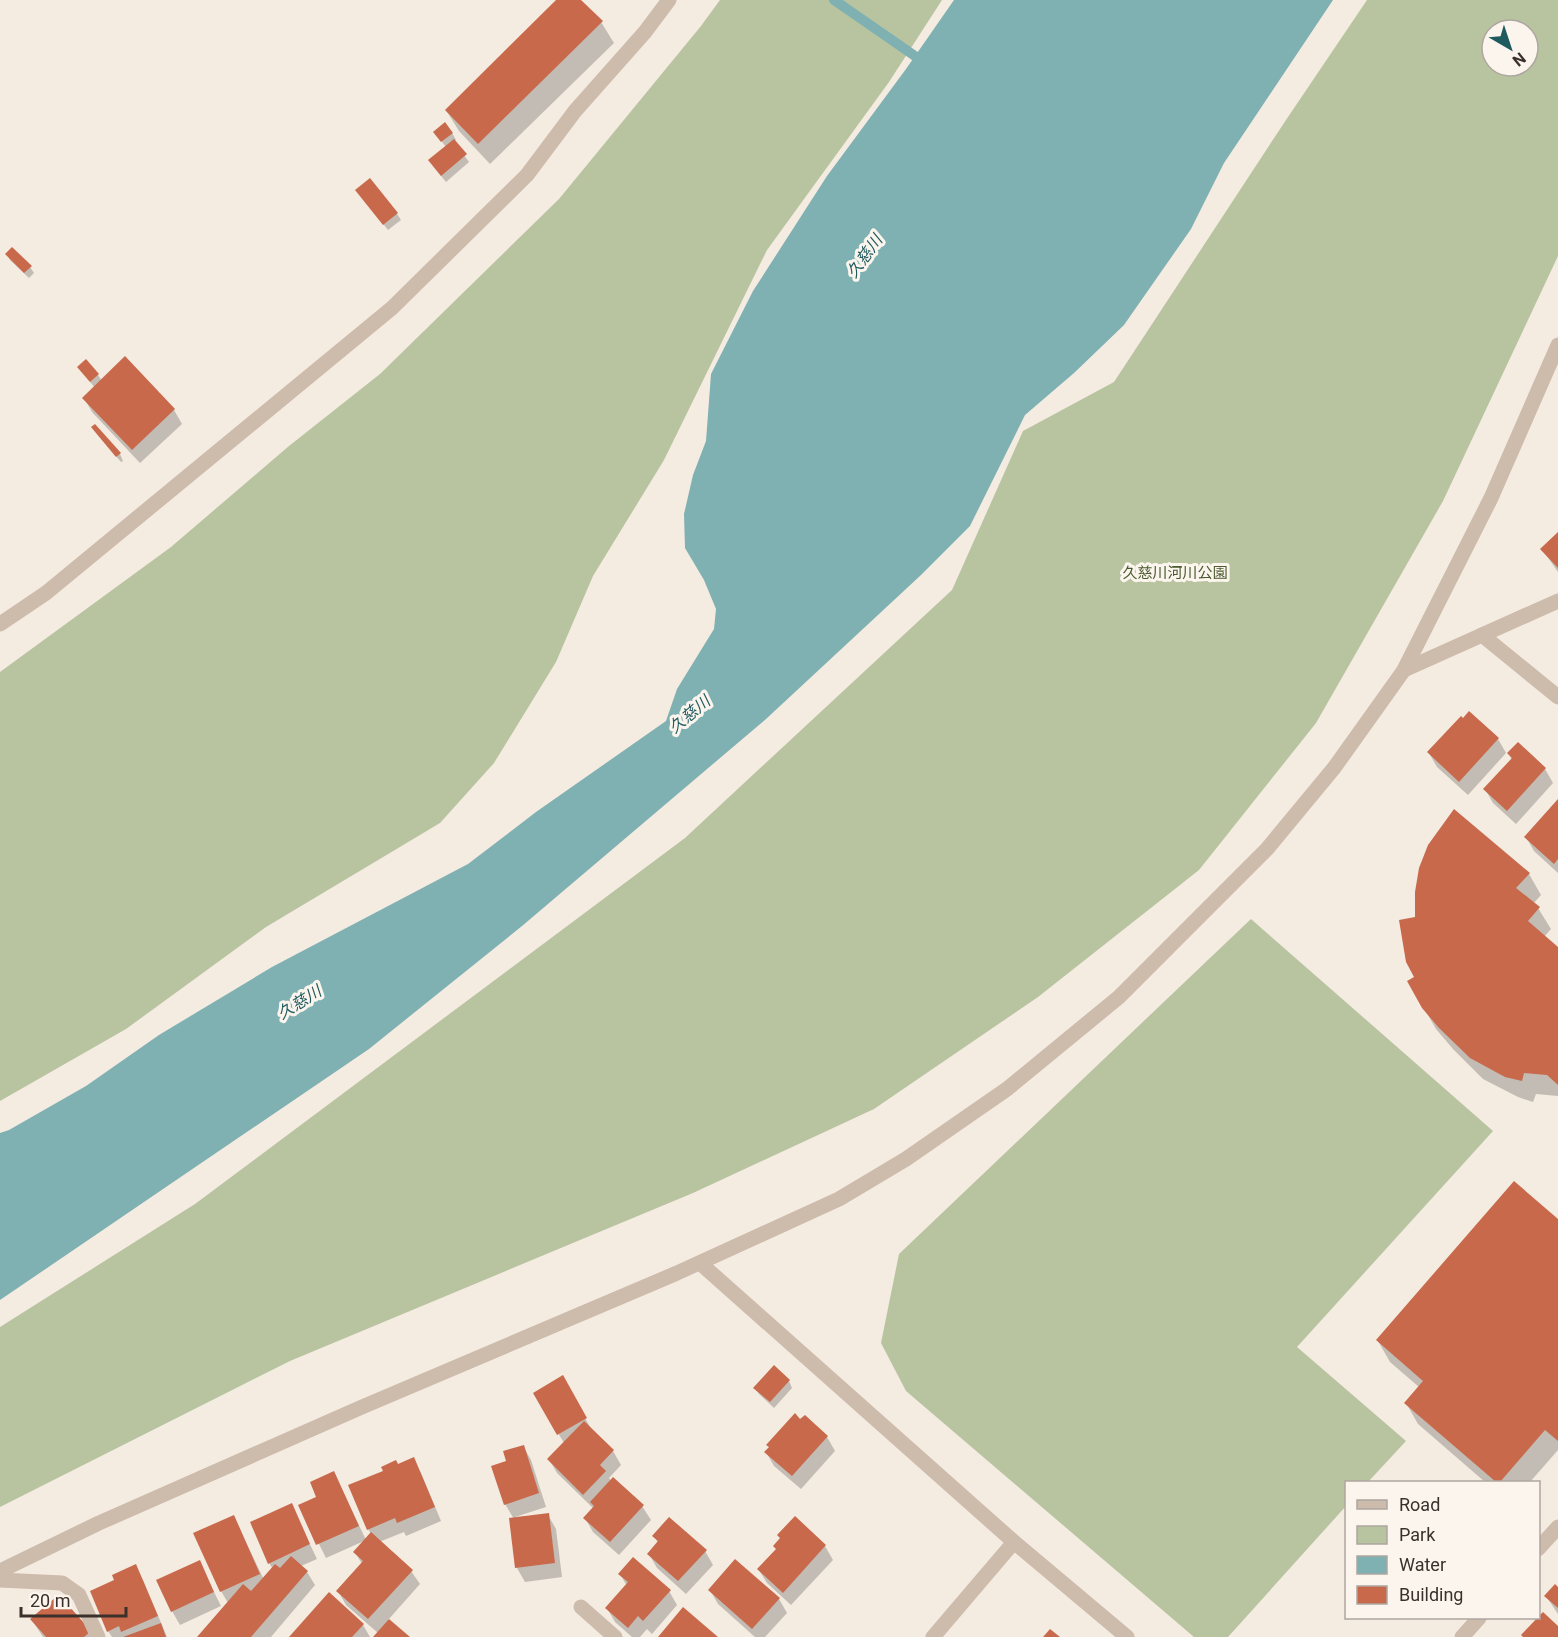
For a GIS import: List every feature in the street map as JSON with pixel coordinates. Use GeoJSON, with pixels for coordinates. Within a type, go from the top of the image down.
{"type":"FeatureCollection","features":[{"type":"Feature","properties":{"kind":"street"},"geometry":{"type":"LineString","coordinates":[[0,624],[46,593],[392,308],[527,176],[575,111],[645,32],[669,0]]}},
{"type":"Feature","properties":{"kind":"street"},"geometry":{"type":"LineString","coordinates":[[0,1571],[154,1499],[700,1263],[839,1198],[906,1159],[1007,1089],[1119,997],[1267,849],[1334,768],[1404,670],[1491,498],[1558,345]]}},
{"type":"Feature","properties":{"kind":"street"},"geometry":{"type":"LineString","coordinates":[[1404,670],[1558,601]]}},
{"type":"Feature","properties":{"kind":"street"},"geometry":{"type":"LineString","coordinates":[[1482,635],[1558,697]]}},
{"type":"Feature","properties":{"kind":"street"},"geometry":{"type":"LineString","coordinates":[[700,1263],[1014,1542],[1127,1637]]}},
{"type":"Feature","properties":{"kind":"street"},"geometry":{"type":"LineString","coordinates":[[1540,1548],[1558,1527]]}},
{"type":"Feature","properties":{"kind":"street"},"geometry":{"type":"LineString","coordinates":[[933,1637],[1014,1542]]}},
{"type":"Feature","properties":{"kind":"street"},"geometry":{"type":"LineString","coordinates":[[0,1580],[62,1583],[80,1595],[98,1637]]}},
{"type":"Feature","properties":{"kind":"street"},"geometry":{"type":"LineString","coordinates":[[581,1607],[615,1637]]}},
{"type":"Feature","properties":{"kind":"street"},"geometry":{"type":"LineString","coordinates":[[1462,1637],[1477,1619]]}},
{"type":"Feature","properties":{"kind":"green space"},"geometry":{"type":"Polygon","coordinates":[[[720,0],[942,0],[889,82],[767,250],[664,460],[593,576],[556,662],[494,763],[440,823],[266,927],[126,1029],[0,1101],[0,672],[171,547],[289,446],[380,374],[559,199],[720,0]]]}},
{"type":"Feature","properties":{"kind":"green space","name":"久慈川河川公園"},"geometry":{"type":"Polygon","coordinates":[[[1367,0],[1558,0],[1558,256],[1443,501],[1316,723],[1199,870],[1038,997],[874,1109],[693,1193],[290,1361],[0,1507],[0,1327],[195,1204],[685,838],[952,590],[1023,431],[1114,382],[1367,0]]]}},
{"type":"Feature","properties":{"kind":"green space"},"geometry":{"type":"Polygon","coordinates":[[[1251,919],[1493,1131],[1297,1347],[1406,1441],[1369,1481],[1345,1481],[1345,1507],[1228,1637],[1194,1637],[906,1391],[881,1343],[899,1254],[1251,919]]]}},
{"type":"Feature","properties":{"kind":"water","name":"久慈川"},"geometry":{"type":"Polygon","coordinates":[[[954,0],[1333,0],[1224,163],[1191,229],[1124,325],[1074,373],[1025,415],[970,526],[921,575],[766,719],[522,926],[369,1049],[0,1300],[0,1133],[86,1086],[159,1035],[272,967],[468,864],[536,812],[666,721],[677,689],[714,629],[716,609],[704,580],[685,548],[684,514],[693,475],[706,441],[711,374],[753,291],[827,176],[954,0]]]}},
{"type":"Feature","properties":{"kind":"building"},"geometry":{"type":"Polygon","coordinates":[[[556,0],[581,0],[603,21],[478,144],[445,110],[556,0]]]}},
{"type":"Feature","properties":{"kind":"building"},"geometry":{"type":"Polygon","coordinates":[[[445,122],[453,133],[441,142],[433,132],[445,122]]]}},
{"type":"Feature","properties":{"kind":"building"},"geometry":{"type":"Polygon","coordinates":[[[454,139],[467,154],[441,176],[428,160],[454,139]]]}},
{"type":"Feature","properties":{"kind":"building"},"geometry":{"type":"Polygon","coordinates":[[[370,178],[398,213],[383,225],[355,190],[370,178]]]}},
{"type":"Feature","properties":{"kind":"building"},"geometry":{"type":"Polygon","coordinates":[[[12,247],[32,266],[24,273],[5,254],[12,247]]]}},
{"type":"Feature","properties":{"kind":"building"},"geometry":{"type":"Polygon","coordinates":[[[125,356],[175,409],[132,450],[82,398],[125,356]]]}},
{"type":"Feature","properties":{"kind":"building"},"geometry":{"type":"Polygon","coordinates":[[[86,359],[99,374],[90,382],[77,367],[86,359]]]}},
{"type":"Feature","properties":{"kind":"building"},"geometry":{"type":"Polygon","coordinates":[[[95,424],[121,453],[116,457],[91,427],[95,424]]]}},
{"type":"Feature","properties":{"kind":"building"},"geometry":{"type":"Polygon","coordinates":[[[1558,532],[1558,568],[1540,549],[1558,532]]]}},
{"type":"Feature","properties":{"kind":"building"},"geometry":{"type":"Polygon","coordinates":[[[1469,711],[1499,738],[1459,782],[1427,752],[1461,716],[1463,718],[1469,711]]]}},
{"type":"Feature","properties":{"kind":"building"},"geometry":{"type":"Polygon","coordinates":[[[1518,742],[1546,768],[1507,811],[1483,789],[1512,758],[1507,753],[1518,742]]]}},
{"type":"Feature","properties":{"kind":"building"},"geometry":{"type":"Polygon","coordinates":[[[1558,799],[1558,859],[1554,864],[1524,837],[1558,799]]]}},
{"type":"Feature","properties":{"kind":"building"},"geometry":{"type":"Polygon","coordinates":[[[1454,809],[1530,873],[1516,888],[1540,907],[1528,921],[1558,947],[1558,1085],[1547,1075],[1524,1073],[1522,1081],[1505,1077],[1470,1058],[1422,1008],[1407,981],[1414,977],[1406,962],[1399,920],[1415,917],[1415,892],[1419,868],[1428,845],[1454,809]]]}},
{"type":"Feature","properties":{"kind":"building"},"geometry":{"type":"Polygon","coordinates":[[[1514,1181],[1558,1219],[1558,1441],[1545,1430],[1501,1481],[1495,1481],[1404,1403],[1423,1381],[1376,1340],[1514,1181]]]}},
{"type":"Feature","properties":{"kind":"building"},"geometry":{"type":"Polygon","coordinates":[[[774,1365],[790,1380],[770,1402],[753,1388],[774,1365]]]}},
{"type":"Feature","properties":{"kind":"building"},"geometry":{"type":"Polygon","coordinates":[[[563,1375],[587,1418],[557,1435],[533,1393],[563,1375]]]}},
{"type":"Feature","properties":{"kind":"building"},"geometry":{"type":"Polygon","coordinates":[[[795,1413],[800,1419],[805,1415],[828,1436],[792,1476],[764,1452],[769,1447],[766,1445],[795,1413]]]}},
{"type":"Feature","properties":{"kind":"building"},"geometry":{"type":"Polygon","coordinates":[[[584,1421],[614,1450],[600,1465],[606,1471],[583,1495],[547,1459],[584,1421]]]}},
{"type":"Feature","properties":{"kind":"building"},"geometry":{"type":"Polygon","coordinates":[[[524,1445],[539,1493],[504,1505],[491,1466],[506,1461],[503,1451],[524,1445]]]}},
{"type":"Feature","properties":{"kind":"building"},"geometry":{"type":"Polygon","coordinates":[[[414,1457],[435,1507],[397,1523],[395,1518],[367,1530],[348,1485],[383,1471],[381,1467],[396,1460],[398,1464],[414,1457]]]}},
{"type":"Feature","properties":{"kind":"building"},"geometry":{"type":"Polygon","coordinates":[[[334,1471],[359,1526],[316,1545],[298,1505],[316,1497],[310,1482],[334,1471]]]}},
{"type":"Feature","properties":{"kind":"building"},"geometry":{"type":"Polygon","coordinates":[[[613,1477],[644,1505],[610,1542],[583,1518],[594,1506],[590,1502],[613,1477]]]}},
{"type":"Feature","properties":{"kind":"building"},"geometry":{"type":"Polygon","coordinates":[[[292,1503],[310,1544],[268,1564],[250,1522],[292,1503]]]}},
{"type":"Feature","properties":{"kind":"building"},"geometry":{"type":"Polygon","coordinates":[[[549,1513],[555,1563],[515,1568],[509,1518],[549,1513]]]}},
{"type":"Feature","properties":{"kind":"building"},"geometry":{"type":"Polygon","coordinates":[[[234,1515],[260,1574],[220,1592],[193,1533],[234,1515]]]}},
{"type":"Feature","properties":{"kind":"building"},"geometry":{"type":"Polygon","coordinates":[[[795,1516],[826,1545],[783,1593],[757,1569],[776,1549],[773,1546],[780,1538],[777,1535],[795,1516]]]}},
{"type":"Feature","properties":{"kind":"building"},"geometry":{"type":"Polygon","coordinates":[[[669,1517],[707,1550],[678,1581],[647,1554],[658,1541],[652,1536],[669,1517]]]}},
{"type":"Feature","properties":{"kind":"building"},"geometry":{"type":"Polygon","coordinates":[[[371,1532],[413,1570],[368,1619],[336,1591],[363,1561],[353,1552],[371,1532]]]}},
{"type":"Feature","properties":{"kind":"building"},"geometry":{"type":"Polygon","coordinates":[[[291,1556],[308,1571],[251,1637],[197,1637],[243,1584],[251,1591],[275,1564],[280,1568],[291,1556]]]}},
{"type":"Feature","properties":{"kind":"building"},"geometry":{"type":"Polygon","coordinates":[[[633,1557],[671,1590],[643,1621],[638,1616],[628,1628],[605,1608],[628,1582],[618,1574],[633,1557]]]}},
{"type":"Feature","properties":{"kind":"building"},"geometry":{"type":"Polygon","coordinates":[[[735,1559],[780,1598],[752,1629],[708,1590],[735,1559]]]}},
{"type":"Feature","properties":{"kind":"building"},"geometry":{"type":"Polygon","coordinates":[[[200,1560],[214,1592],[171,1612],[156,1580],[200,1560]]]}},
{"type":"Feature","properties":{"kind":"building"},"geometry":{"type":"Polygon","coordinates":[[[136,1564],[158,1616],[121,1632],[119,1626],[107,1632],[90,1591],[114,1580],[112,1575],[136,1564]]]}},
{"type":"Feature","properties":{"kind":"building"},"geometry":{"type":"Polygon","coordinates":[[[1555,1584],[1558,1587],[1558,1608],[1544,1596],[1555,1584]]]}},
{"type":"Feature","properties":{"kind":"building"},"geometry":{"type":"Polygon","coordinates":[[[329,1592],[364,1624],[352,1637],[289,1637],[329,1592]]]}},
{"type":"Feature","properties":{"kind":"building"},"geometry":{"type":"Polygon","coordinates":[[[56,1597],[59,1602],[62,1598],[91,1631],[84,1637],[46,1637],[30,1619],[56,1597]]]}},
{"type":"Feature","properties":{"kind":"building"},"geometry":{"type":"Polygon","coordinates":[[[683,1607],[718,1637],[658,1637],[683,1607]]]}},
{"type":"Feature","properties":{"kind":"building"},"geometry":{"type":"Polygon","coordinates":[[[1543,1612],[1558,1626],[1558,1637],[1523,1637],[1521,1635],[1536,1619],[1540,1619],[1543,1612]]]}},
{"type":"Feature","properties":{"kind":"building"},"geometry":{"type":"Polygon","coordinates":[[[389,1619],[410,1637],[373,1637],[389,1619]]]}},
{"type":"Feature","properties":{"kind":"building"},"geometry":{"type":"Polygon","coordinates":[[[161,1623],[166,1637],[123,1637],[161,1623]]]}},
{"type":"Feature","properties":{"kind":"building"},"geometry":{"type":"Polygon","coordinates":[[[1050,1629],[1060,1637],[1043,1637],[1050,1629]]]}},
{"type":"Feature","properties":{"kind":"waterway"},"geometry":{"type":"LineString","coordinates":[[834,0],[925,63]]}}]}
